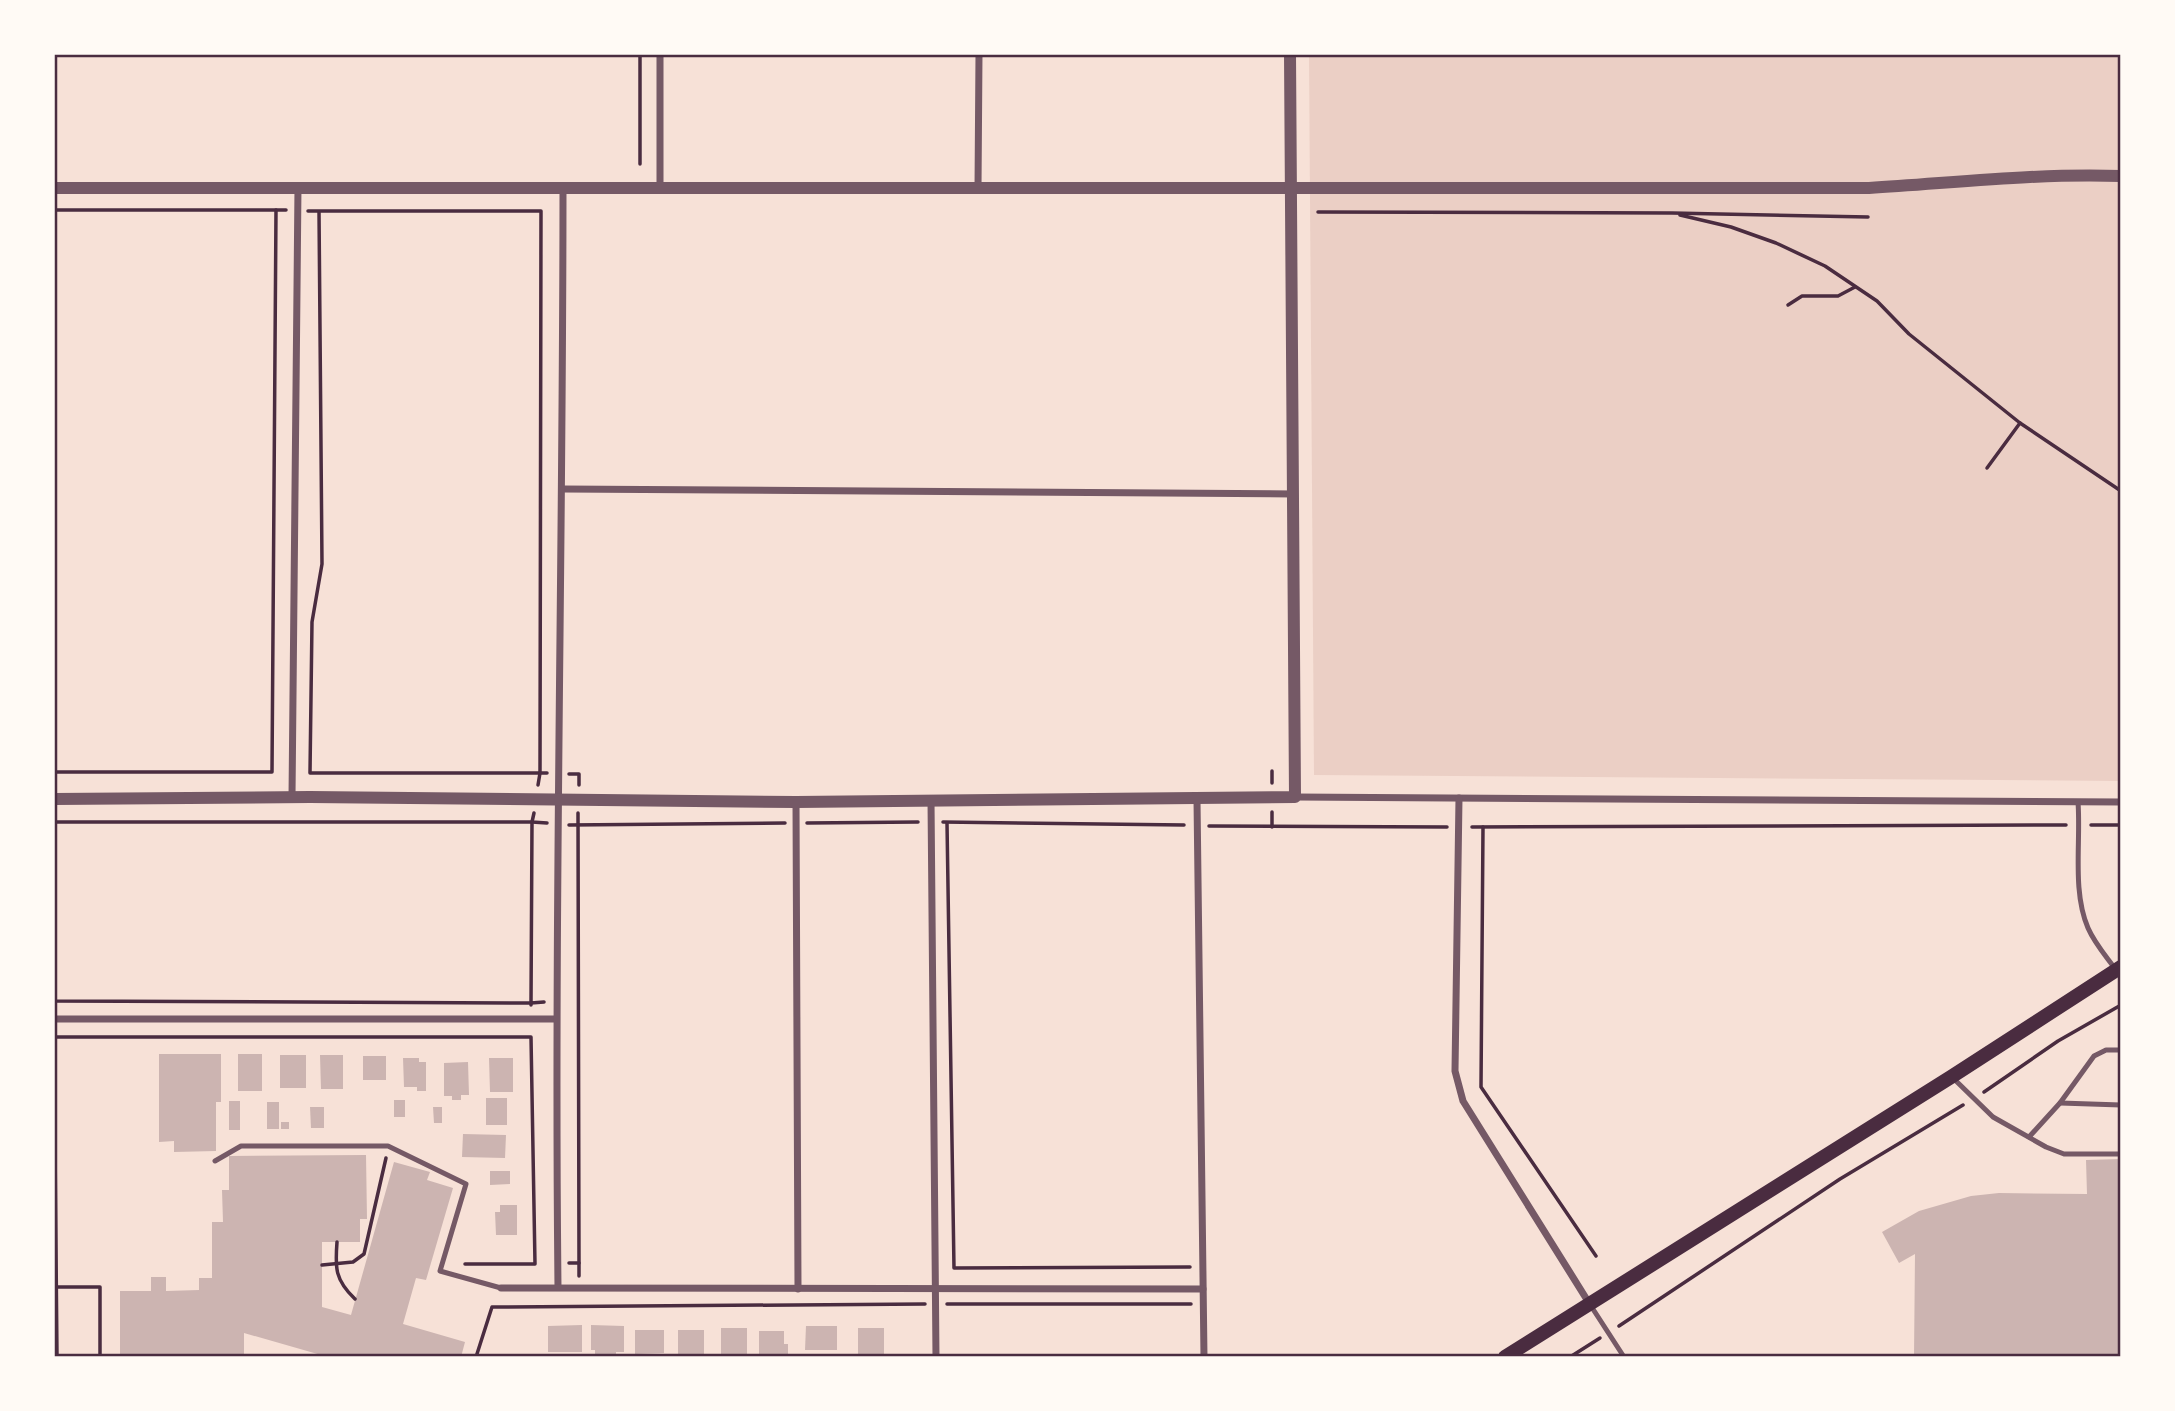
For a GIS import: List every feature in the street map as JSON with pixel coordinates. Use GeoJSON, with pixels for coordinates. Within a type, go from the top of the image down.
{"type":"FeatureCollection","features":[{"type":"Feature","properties":{"kind":"main road"},"geometry":{"type":"LineString","coordinates":[[1505,1357],[1951,1077],[2119,968]]}},
{"type":"Feature","properties":{"kind":"street"},"geometry":{"type":"LineString","coordinates":[[660,54],[660,187]]}},
{"type":"Feature","properties":{"kind":"street"},"geometry":{"type":"LineString","coordinates":[[978,189],[979,54]]}},
{"type":"Feature","properties":{"kind":"street"},"geometry":{"type":"LineString","coordinates":[[1290,54],[1295,797]]}},
{"type":"Feature","properties":{"kind":"street"},"geometry":{"type":"LineString","coordinates":[[54,188],[1869,188],[2035,176],[2121,176]]}},
{"type":"Feature","properties":{"kind":"street"},"geometry":{"type":"LineString","coordinates":[[292,797],[298,187]]}},
{"type":"Feature","properties":{"kind":"street"},"geometry":{"type":"LineString","coordinates":[[558,1287],[555,1019],[563,489],[563,187]]}},
{"type":"Feature","properties":{"kind":"street"},"geometry":{"type":"LineString","coordinates":[[563,489],[1294,494]]}},
{"type":"Feature","properties":{"kind":"street"},"geometry":{"type":"LineString","coordinates":[[54,799],[292,797],[796,802],[1295,797],[2121,802]]}},
{"type":"Feature","properties":{"kind":"street"},"geometry":{"type":"LineString","coordinates":[[1459,798],[1455,1071],[1462,1101],[1589,1303]]}},
{"type":"Feature","properties":{"kind":"street"},"geometry":{"type":"LineString","coordinates":[[931,800],[936,1357]]}},
{"type":"Feature","properties":{"kind":"street"},"geometry":{"type":"LineString","coordinates":[[1197,800],[1204,1357]]}},
{"type":"Feature","properties":{"kind":"street"},"geometry":{"type":"LineString","coordinates":[[796,802],[798,1289]]}},
{"type":"Feature","properties":{"kind":"street"},"geometry":{"type":"LineString","coordinates":[[54,1019],[555,1019]]}},
{"type":"Feature","properties":{"kind":"street"},"geometry":{"type":"LineString","coordinates":[[501,1288],[1203,1289]]}},
{"type":"Feature","properties":{"kind":"lane"},"geometry":{"type":"LineString","coordinates":[[2078,802],[2081,900],[2092,935],[2119,968]]}},
{"type":"Feature","properties":{"kind":"lane"},"geometry":{"type":"LineString","coordinates":[[2029,1137],[2060,1103],[2094,1056],[2106,1050],[2121,1049]]}},
{"type":"Feature","properties":{"kind":"lane"},"geometry":{"type":"LineString","coordinates":[[1951,1077],[1993,1117],[2046,1147],[2064,1154],[2121,1154]]}},
{"type":"Feature","properties":{"kind":"lane"},"geometry":{"type":"LineString","coordinates":[[2060,1103],[2121,1105]]}},
{"type":"Feature","properties":{"kind":"lane"},"geometry":{"type":"LineString","coordinates":[[215,1161],[241,1146],[388,1146],[466,1184],[440,1271],[501,1288]]}},
{"type":"Feature","properties":{"kind":"lane"},"geometry":{"type":"LineString","coordinates":[[1589,1303],[1624,1357]]}},
{"type":"Feature","properties":{"kind":"path"},"geometry":{"type":"LineString","coordinates":[[54,162],[55,54]]}},
{"type":"Feature","properties":{"kind":"path"},"geometry":{"type":"LineString","coordinates":[[640,54],[640,164]]}},
{"type":"Feature","properties":{"kind":"path"},"geometry":{"type":"LineString","coordinates":[[54,411],[55,210],[276,210],[272,772],[54,772]]}},
{"type":"Feature","properties":{"kind":"path"},"geometry":{"type":"LineString","coordinates":[[319,211],[541,211],[540,773],[310,773],[312,622],[322,564],[319,211]]}},
{"type":"Feature","properties":{"kind":"path"},"geometry":{"type":"LineString","coordinates":[[1318,212],[1672,213],[1868,217]]}},
{"type":"Feature","properties":{"kind":"path"},"geometry":{"type":"LineString","coordinates":[[1672,213],[1731,227],[1776,243],[1825,266],[1877,301],[1909,334],[2020,423],[2121,491]]}},
{"type":"Feature","properties":{"kind":"path"},"geometry":{"type":"LineString","coordinates":[[1788,305],[1802,296],[1839,296],[1856,287]]}},
{"type":"Feature","properties":{"kind":"path"},"geometry":{"type":"LineString","coordinates":[[1987,468],[2020,423]]}},
{"type":"Feature","properties":{"kind":"path"},"geometry":{"type":"LineString","coordinates":[[54,822],[532,822],[531,1003]]}},
{"type":"Feature","properties":{"kind":"path"},"geometry":{"type":"LineString","coordinates":[[947,822],[954,1268],[1185,1267]]}},
{"type":"Feature","properties":{"kind":"path"},"geometry":{"type":"LineString","coordinates":[[1596,1256],[1481,1087],[1483,827],[2121,825]]}},
{"type":"Feature","properties":{"kind":"path"},"geometry":{"type":"LineString","coordinates":[[1272,827],[1436,827]]}},
{"type":"Feature","properties":{"kind":"path"},"geometry":{"type":"LineString","coordinates":[[54,893],[55,1001],[578,1003]]}},
{"type":"Feature","properties":{"kind":"path"},"geometry":{"type":"LineString","coordinates":[[1634,1316],[1840,1179],[2121,1004]]}},
{"type":"Feature","properties":{"kind":"path"},"geometry":{"type":"LineString","coordinates":[[57,1357],[54,1037],[531,1037],[535,1264],[465,1264]]}},
{"type":"Feature","properties":{"kind":"path"},"geometry":{"type":"LineString","coordinates":[[322,1265],[353,1262],[364,1254],[388,1146]]}},
{"type":"Feature","properties":{"kind":"path"},"geometry":{"type":"LineString","coordinates":[[337,1242],[338,1277],[355,1298]]}},
{"type":"Feature","properties":{"kind":"path"},"geometry":{"type":"LineString","coordinates":[[56,1287],[100,1287],[100,1357]]}},
{"type":"Feature","properties":{"kind":"path"},"geometry":{"type":"LineString","coordinates":[[476,1357],[492,1307],[1204,1304]]}},
{"type":"Feature","properties":{"kind":"shaded area"},"geometry":{"type":"Polygon","coordinates":[[[1309,54],[2121,54],[2121,781],[1314,775],[1309,54]]]}},
{"type":"Feature","properties":{"kind":"building"},"geometry":{"type":"Polygon","coordinates":[[[159,1054],[221,1054],[221,1102],[216,1102],[216,1151],[174,1152],[174,1141],[159,1142],[159,1054]]]}},
{"type":"Feature","properties":{"kind":"building"},"geometry":{"type":"Polygon","coordinates":[[[238,1054],[262,1054],[262,1091],[238,1091],[238,1054]]]}},
{"type":"Feature","properties":{"kind":"building"},"geometry":{"type":"Polygon","coordinates":[[[280,1055],[306,1055],[306,1088],[280,1088],[280,1055]]]}},
{"type":"Feature","properties":{"kind":"building"},"geometry":{"type":"Polygon","coordinates":[[[320,1055],[343,1055],[343,1089],[321,1089],[320,1055]]]}},
{"type":"Feature","properties":{"kind":"building"},"geometry":{"type":"Polygon","coordinates":[[[363,1056],[386,1056],[386,1080],[363,1080],[363,1056]]]}},
{"type":"Feature","properties":{"kind":"building"},"geometry":{"type":"Polygon","coordinates":[[[403,1058],[419,1058],[419,1062],[426,1062],[426,1091],[417,1091],[417,1087],[404,1087],[403,1058]]]}},
{"type":"Feature","properties":{"kind":"building"},"geometry":{"type":"Polygon","coordinates":[[[489,1058],[513,1058],[513,1092],[490,1092],[489,1058]]]}},
{"type":"Feature","properties":{"kind":"building"},"geometry":{"type":"Polygon","coordinates":[[[468,1062],[469,1095],[461,1095],[461,1100],[444,1096],[444,1063],[468,1062]]]}},
{"type":"Feature","properties":{"kind":"building"},"geometry":{"type":"Polygon","coordinates":[[[486,1098],[507,1098],[507,1125],[486,1125],[486,1098]]]}},
{"type":"Feature","properties":{"kind":"building"},"geometry":{"type":"Polygon","coordinates":[[[394,1100],[405,1100],[405,1117],[394,1117],[394,1100]]]}},
{"type":"Feature","properties":{"kind":"building"},"geometry":{"type":"Polygon","coordinates":[[[229,1101],[240,1101],[240,1130],[229,1130],[229,1101]]]}},
{"type":"Feature","properties":{"kind":"building"},"geometry":{"type":"Polygon","coordinates":[[[267,1102],[279,1102],[279,1129],[267,1129],[267,1102]]]}},
{"type":"Feature","properties":{"kind":"building"},"geometry":{"type":"Polygon","coordinates":[[[310,1107],[324,1107],[324,1128],[311,1128],[310,1107]]]}},
{"type":"Feature","properties":{"kind":"building"},"geometry":{"type":"Polygon","coordinates":[[[433,1107],[442,1107],[442,1123],[434,1123],[433,1107]]]}},
{"type":"Feature","properties":{"kind":"building"},"geometry":{"type":"Polygon","coordinates":[[[281,1122],[289,1122],[289,1129],[281,1129],[281,1122]]]}},
{"type":"Feature","properties":{"kind":"building"},"geometry":{"type":"Polygon","coordinates":[[[463,1134],[506,1135],[505,1158],[462,1157],[463,1134]]]}},
{"type":"Feature","properties":{"kind":"building"},"geometry":{"type":"Polygon","coordinates":[[[366,1155],[367,1219],[360,1219],[360,1242],[322,1242],[322,1307],[351,1315],[394,1162],[430,1172],[427,1180],[453,1188],[426,1280],[416,1278],[403,1324],[465,1342],[461,1357],[328,1357],[244,1333],[244,1357],[120,1357],[120,1291],[151,1291],[151,1277],[166,1277],[166,1291],[199,1290],[199,1278],[212,1278],[212,1222],[223,1222],[222,1190],[229,1190],[229,1156],[366,1155]]]}},
{"type":"Feature","properties":{"kind":"building"},"geometry":{"type":"Polygon","coordinates":[[[2121,1159],[2121,1357],[1914,1357],[1915,1254],[1899,1263],[1882,1232],[1919,1211],[1971,1196],[1999,1193],[2087,1194],[2086,1160],[2121,1159]]]}},
{"type":"Feature","properties":{"kind":"building"},"geometry":{"type":"Polygon","coordinates":[[[490,1171],[510,1171],[510,1184],[490,1185],[490,1171]]]}},
{"type":"Feature","properties":{"kind":"building"},"geometry":{"type":"Polygon","coordinates":[[[500,1205],[517,1205],[517,1235],[496,1235],[495,1212],[500,1212],[500,1205]]]}},
{"type":"Feature","properties":{"kind":"building"},"geometry":{"type":"Polygon","coordinates":[[[582,1325],[582,1352],[548,1352],[548,1326],[582,1325]]]}},
{"type":"Feature","properties":{"kind":"building"},"geometry":{"type":"Polygon","coordinates":[[[591,1325],[624,1326],[624,1352],[616,1352],[616,1357],[595,1357],[595,1350],[591,1350],[591,1325]]]}},
{"type":"Feature","properties":{"kind":"building"},"geometry":{"type":"Polygon","coordinates":[[[806,1326],[837,1326],[837,1350],[805,1350],[806,1326]]]}},
{"type":"Feature","properties":{"kind":"building"},"geometry":{"type":"Polygon","coordinates":[[[721,1328],[747,1328],[747,1356],[721,1356],[721,1328]]]}},
{"type":"Feature","properties":{"kind":"building"},"geometry":{"type":"Polygon","coordinates":[[[858,1328],[884,1328],[884,1357],[858,1357],[858,1328]]]}},
{"type":"Feature","properties":{"kind":"building"},"geometry":{"type":"Polygon","coordinates":[[[635,1330],[664,1330],[664,1353],[635,1354],[635,1330]]]}},
{"type":"Feature","properties":{"kind":"building"},"geometry":{"type":"Polygon","coordinates":[[[678,1330],[704,1330],[704,1357],[678,1357],[678,1330]]]}},
{"type":"Feature","properties":{"kind":"building"},"geometry":{"type":"Polygon","coordinates":[[[759,1331],[784,1331],[788,1357],[759,1357],[759,1331]]]}}]}
